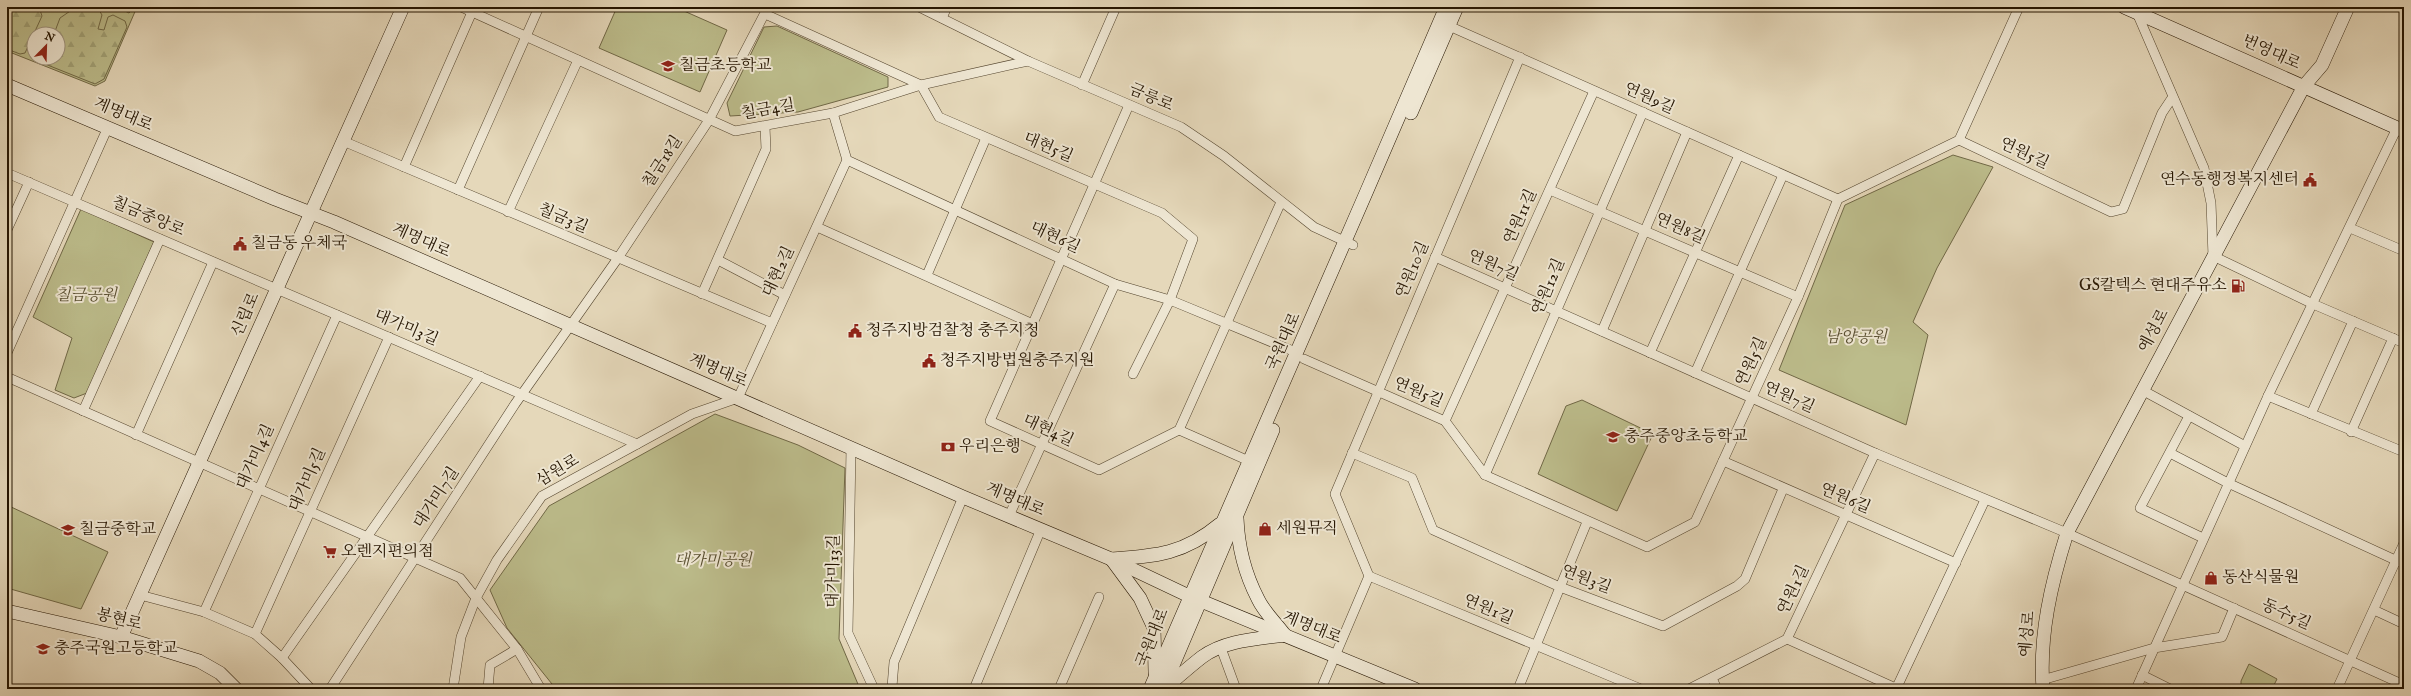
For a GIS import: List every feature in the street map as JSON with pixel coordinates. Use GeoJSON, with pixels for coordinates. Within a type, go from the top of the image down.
{"type":"FeatureCollection","features":[{"type":"Feature","properties":{"kind":"street","name":"신립로"},"geometry":{"type":"LineString","coordinates":[[121,637],[402,7]]}},
{"type":"Feature","properties":{"kind":"street","name":"칠금4길"},"geometry":{"type":"LineString","coordinates":[[461,7],[735,131],[765,127],[833,113],[921,85],[1028,61]]}},
{"type":"Feature","properties":{"kind":"street"},"geometry":{"type":"LineString","coordinates":[[458,190],[539,7]]}},
{"type":"Feature","properties":{"kind":"street","name":"금릉로"},"geometry":{"type":"LineString","coordinates":[[919,7],[1028,61],[1181,127],[1224,156],[1314,227],[1350,244]]}},
{"type":"Feature","properties":{"kind":"street"},"geometry":{"type":"LineString","coordinates":[[942,18],[946,7]]}},
{"type":"Feature","properties":{"kind":"street"},"geometry":{"type":"LineString","coordinates":[[1082,85],[1116,7]]}},
{"type":"Feature","properties":{"kind":"street","name":"국원대로"},"geometry":{"type":"LineString","coordinates":[[1350,244],[1446,7]]}},
{"type":"Feature","properties":{"kind":"street","name":"국원대로"},"geometry":{"type":"LineString","coordinates":[[1153,684],[1237,514],[1301,356],[1457,7]]}},
{"type":"Feature","properties":{"kind":"street"},"geometry":{"type":"LineString","coordinates":[[1838,199],[1959,140],[2019,7]]}},
{"type":"Feature","properties":{"kind":"street","name":"번영대로"},"geometry":{"type":"LineString","coordinates":[[2124,7],[2135,10],[2400,129]]}},
{"type":"Feature","properties":{"kind":"street","name":"예성로"},"geometry":{"type":"LineString","coordinates":[[2042,684],[2042,644],[2046,612],[2054,573],[2067,533],[2304,86],[2322,65],[2348,7]]}},
{"type":"Feature","properties":{"kind":"street"},"geometry":{"type":"LineString","coordinates":[[2135,10],[2172,98],[2204,168],[2209,188],[2213,256],[2313,304],[2404,343]]}},
{"type":"Feature","properties":{"kind":"street"},"geometry":{"type":"LineString","coordinates":[[766,11],[921,85]]}},
{"type":"Feature","properties":{"kind":"street","name":"칠금18길"},"geometry":{"type":"LineString","coordinates":[[570,325],[618,258],[708,120],[766,11]]}},
{"type":"Feature","properties":{"kind":"street"},"geometry":{"type":"LineString","coordinates":[[404,167],[472,12]]}},
{"type":"Feature","properties":{"kind":"street","name":"연원9길"},"geometry":{"type":"LineString","coordinates":[[1449,26],[1838,199]]}},
{"type":"Feature","properties":{"kind":"street","name":"연원10길"},"geometry":{"type":"LineString","coordinates":[[1369,576],[1335,494],[1520,57]]}},
{"type":"Feature","properties":{"kind":"street"},"geometry":{"type":"LineString","coordinates":[[508,212],[578,60]]}},
{"type":"Feature","properties":{"kind":"street","name":"계명대로"},"geometry":{"type":"LineString","coordinates":[[7,85],[310,214],[334,222],[963,497],[1111,559],[1195,598],[1415,689]]}},
{"type":"Feature","properties":{"kind":"street","name":"대현5길"},"geometry":{"type":"LineString","coordinates":[[921,85],[939,116],[1094,185],[1162,213],[1193,239],[1170,300],[1133,374]]}},
{"type":"Feature","properties":{"kind":"street","name":"연원11길"},"geometry":{"type":"LineString","coordinates":[[1445,421],[1594,91]]}},
{"type":"Feature","properties":{"kind":"street","name":"연원5길"},"geometry":{"type":"LineString","coordinates":[[1959,140],[2112,212],[2122,210],[2162,113],[2172,98]]}},
{"type":"Feature","properties":{"kind":"street","name":"대현4길"},"geometry":{"type":"LineString","coordinates":[[1129,105],[990,421],[1099,470],[1179,430]]}},
{"type":"Feature","properties":{"kind":"street","name":"연원12길"},"geometry":{"type":"LineString","coordinates":[[1484,475],[1643,112]]}},
{"type":"Feature","properties":{"kind":"street"},"geometry":{"type":"LineString","coordinates":[[833,113],[847,160]]}},
{"type":"Feature","properties":{"kind":"street"},"geometry":{"type":"LineString","coordinates":[[7,352],[76,203],[108,127]]}},
{"type":"Feature","properties":{"kind":"street"},"geometry":{"type":"LineString","coordinates":[[702,294],[766,149],[765,127]]}},
{"type":"Feature","properties":{"kind":"street"},"geometry":{"type":"LineString","coordinates":[[2136,689],[2268,396],[2400,129]]}},
{"type":"Feature","properties":{"kind":"street"},"geometry":{"type":"LineString","coordinates":[[1602,331],[1687,132]]}},
{"type":"Feature","properties":{"kind":"street"},"geometry":{"type":"LineString","coordinates":[[927,275],[986,138]]}},
{"type":"Feature","properties":{"kind":"street","name":"칠금3길"},"geometry":{"type":"LineString","coordinates":[[343,141],[772,323]]}},
{"type":"Feature","properties":{"kind":"street"},"geometry":{"type":"LineString","coordinates":[[1650,353],[1739,155]]}},
{"type":"Feature","properties":{"kind":"street","name":"대현6길"},"geometry":{"type":"LineString","coordinates":[[847,160],[1062,258],[1115,284],[1170,300],[1301,356]]}},
{"type":"Feature","properties":{"kind":"street","name":"대현2길"},"geometry":{"type":"LineString","coordinates":[[738,398],[847,160]]}},
{"type":"Feature","properties":{"kind":"street","name":"칠금중앙로"},"geometry":{"type":"LineString","coordinates":[[7,173],[277,289]]}},
{"type":"Feature","properties":{"kind":"street"},"geometry":{"type":"LineString","coordinates":[[1695,373],[1783,175]]}},
{"type":"Feature","properties":{"kind":"street"},"geometry":{"type":"LineString","coordinates":[[7,230],[28,182]]}},
{"type":"Feature","properties":{"kind":"street","name":"연원8길"},"geometry":{"type":"LineString","coordinates":[[1550,190],[1798,297]]}},
{"type":"Feature","properties":{"kind":"street","name":"연원5길"},"geometry":{"type":"LineString","coordinates":[[1301,356],[1445,421],[1484,475],[1587,522],[1647,547],[1695,522],[1798,297],[1838,199]]}},
{"type":"Feature","properties":{"kind":"street"},"geometry":{"type":"LineString","coordinates":[[1249,461],[1179,430],[1281,202]]}},
{"type":"Feature","properties":{"kind":"street"},"geometry":{"type":"LineString","coordinates":[[817,227],[927,275],[1033,324]]}},
{"type":"Feature","properties":{"kind":"street"},"geometry":{"type":"LineString","coordinates":[[2350,228],[2404,252]]}},
{"type":"Feature","properties":{"kind":"street"},"geometry":{"type":"LineString","coordinates":[[83,411],[160,239]]}},
{"type":"Feature","properties":{"kind":"street","name":"연원7길"},"geometry":{"type":"LineString","coordinates":[[1435,257],[1875,453],[2067,533]]}},
{"type":"Feature","properties":{"kind":"street"},"geometry":{"type":"LineString","coordinates":[[718,260],[785,295]]}},
{"type":"Feature","properties":{"kind":"street"},"geometry":{"type":"LineString","coordinates":[[136,435],[213,262]]}},
{"type":"Feature","properties":{"kind":"street"},"geometry":{"type":"LineString","coordinates":[[1009,516],[1115,284]]}},
{"type":"Feature","properties":{"kind":"street","name":"대가미3길"},"geometry":{"type":"LineString","coordinates":[[277,289],[637,444]]}},
{"type":"Feature","properties":{"kind":"street","name":"대가미4길"},"geometry":{"type":"LineString","coordinates":[[204,612],[337,315]]}},
{"type":"Feature","properties":{"kind":"street"},"geometry":{"type":"LineString","coordinates":[[2312,414],[2353,321]]}},
{"type":"Feature","properties":{"kind":"street","name":"대가미7길"},"geometry":{"type":"LineString","coordinates":[[330,689],[522,394],[570,325]]}},
{"type":"Feature","properties":{"kind":"street","name":"대가미5길"},"geometry":{"type":"LineString","coordinates":[[255,634],[389,337]]}},
{"type":"Feature","properties":{"kind":"street"},"geometry":{"type":"LineString","coordinates":[[2351,432],[2393,338]]}},
{"type":"Feature","properties":{"kind":"street","name":"국원대로"},"geometry":{"type":"LineString","coordinates":[[1163,689],[1223,522],[1249,461],[1301,356]]}},
{"type":"Feature","properties":{"kind":"street"},"geometry":{"type":"LineString","coordinates":[[282,658],[480,376]]}},
{"type":"Feature","properties":{"kind":"street"},"geometry":{"type":"LineString","coordinates":[[7,377],[460,578],[517,649],[541,689]]}},
{"type":"Feature","properties":{"kind":"street"},"geometry":{"type":"LineString","coordinates":[[2142,390],[2245,446]]}},
{"type":"Feature","properties":{"kind":"street"},"geometry":{"type":"LineString","coordinates":[[2268,396],[2351,432],[2404,452]]}},
{"type":"Feature","properties":{"kind":"street","name":"삼원로"},"geometry":{"type":"LineString","coordinates":[[454,689],[461,637],[476,598],[497,560],[542,496],[692,414],[738,398]]}},
{"type":"Feature","properties":{"kind":"street"},"geometry":{"type":"LineString","coordinates":[[2189,416],[2140,508],[2203,538]]}},
{"type":"Feature","properties":{"kind":"street","name":"대가미13길"},"geometry":{"type":"LineString","coordinates":[[851,447],[848,632],[875,689]]}},
{"type":"Feature","properties":{"kind":"street","name":"연원3길"},"geometry":{"type":"LineString","coordinates":[[1352,452],[1412,478],[1433,530],[1560,587],[1663,626],[1737,586],[1745,579],[1783,489]]}},
{"type":"Feature","properties":{"kind":"street","name":"연원1길"},"geometry":{"type":"LineString","coordinates":[[1689,689],[1787,639],[1875,453]]}},
{"type":"Feature","properties":{"kind":"street"},"geometry":{"type":"LineString","coordinates":[[2170,453],[2228,483],[2400,562]]}},
{"type":"Feature","properties":{"kind":"street","name":"연원6길"},"geometry":{"type":"LineString","coordinates":[[1723,461],[1783,489],[1956,563]]}},
{"type":"Feature","properties":{"kind":"street"},"geometry":{"type":"LineString","coordinates":[[875,689],[894,688],[894,662],[963,497]]}},
{"type":"Feature","properties":{"kind":"street"},"geometry":{"type":"LineString","coordinates":[[1787,639],[1896,689],[1985,500]]}},
{"type":"Feature","properties":{"kind":"street"},"geometry":{"type":"LineString","coordinates":[[1237,514],[1238,539],[1242,558],[1258,600],[1286,635]]}},
{"type":"Feature","properties":{"kind":"street"},"geometry":{"type":"LineString","coordinates":[[1111,559],[1158,556],[1202,540],[1223,522]]}},
{"type":"Feature","properties":{"kind":"street"},"geometry":{"type":"LineString","coordinates":[[1518,689],[1587,522]]}},
{"type":"Feature","properties":{"kind":"street"},"geometry":{"type":"LineString","coordinates":[[974,689],[1041,529]]}},
{"type":"Feature","properties":{"kind":"street","name":"동수5길"},"geometry":{"type":"LineString","coordinates":[[2067,533],[2404,685]]}},
{"type":"Feature","properties":{"kind":"street"},"geometry":{"type":"LineString","coordinates":[[2337,689],[2374,610],[2400,562],[2404,543]]}},
{"type":"Feature","properties":{"kind":"street"},"geometry":{"type":"LineString","coordinates":[[1111,559],[1140,598],[1154,628],[1153,684]]}},
{"type":"Feature","properties":{"kind":"street"},"geometry":{"type":"LineString","coordinates":[[1321,689],[1369,576]]}},
{"type":"Feature","properties":{"kind":"street","name":"연원1길"},"geometry":{"type":"LineString","coordinates":[[1369,576],[1641,689]]}},
{"type":"Feature","properties":{"kind":"street"},"geometry":{"type":"LineString","coordinates":[[140,595],[204,612],[255,634],[282,658],[311,689]]}},
{"type":"Feature","properties":{"kind":"street"},"geometry":{"type":"LineString","coordinates":[[1059,689],[1099,597]]}},
{"type":"Feature","properties":{"kind":"street"},"geometry":{"type":"LineString","coordinates":[[2042,684],[2154,648],[2222,637],[2234,608]]}},
{"type":"Feature","properties":{"kind":"street"},"geometry":{"type":"LineString","coordinates":[[2374,610],[2404,624]]}},
{"type":"Feature","properties":{"kind":"street","name":"봉현로"},"geometry":{"type":"LineString","coordinates":[[7,611],[121,637],[199,661],[220,673],[236,689]]}},
{"type":"Feature","properties":{"kind":"street"},"geometry":{"type":"LineString","coordinates":[[1163,689],[1203,656],[1221,648],[1242,641],[1286,635]]}},
{"type":"Feature","properties":{"kind":"street"},"geometry":{"type":"LineString","coordinates":[[1221,648],[1236,689]]}},
{"type":"Feature","properties":{"kind":"street"},"geometry":{"type":"LineString","coordinates":[[488,689],[490,665],[517,649]]}},
{"type":"Feature","properties":{"kind":"street"},"geometry":{"type":"LineString","coordinates":[[2142,675],[2170,689]]}},
{"type":"Feature","properties":{"kind":"street"},"geometry":{"type":"LineString","coordinates":[[1712,678],[1717,689]]}},
{"type":"Feature","properties":{"kind":"green space"},"geometry":{"type":"Polygon","coordinates":[[[7,7],[137,7],[105,81],[95,86],[45,66],[66,66],[66,26],[26,26],[26,59],[7,51],[7,7]]]}},
{"type":"Feature","properties":{"kind":"green space"},"geometry":{"type":"Polygon","coordinates":[[[7,7],[39,7],[42,16],[37,26],[26,26],[25,53],[20,54],[7,49],[7,7]]]}},
{"type":"Feature","properties":{"kind":"green space"},"geometry":{"type":"Polygon","coordinates":[[[76,7],[92,7],[99,10],[102,15],[98,29],[104,30],[108,17],[113,15],[125,21],[127,27],[104,79],[95,84],[50,66],[66,66],[66,26],[57,26],[60,18],[76,7]]]}},
{"type":"Feature","properties":{"kind":"green space"},"geometry":{"type":"Polygon","coordinates":[[[117,7],[135,7],[129,13],[117,7]]]}},
{"type":"Feature","properties":{"kind":"green space"},"geometry":{"type":"Polygon","coordinates":[[[617,7],[675,7],[727,30],[700,92],[599,48],[617,7]]]}},
{"type":"Feature","properties":{"kind":"green space"},"geometry":{"type":"Polygon","coordinates":[[[777,26],[888,77],[888,87],[798,112],[730,116],[727,103],[764,27],[777,26]]]}},
{"type":"Feature","properties":{"kind":"green space","name":"남양공원"},"geometry":{"type":"Polygon","coordinates":[[[1953,155],[1993,167],[1937,268],[1913,322],[1928,335],[1906,425],[1779,370],[1845,205],[1953,155]]]}},
{"type":"Feature","properties":{"kind":"green space","name":"칠금공원"},"geometry":{"type":"Polygon","coordinates":[[[81,209],[154,242],[87,393],[74,398],[55,390],[72,338],[33,317],[81,209]]]}},
{"type":"Feature","properties":{"kind":"green space"},"geometry":{"type":"Polygon","coordinates":[[[1582,400],[1653,434],[1617,511],[1538,474],[1566,406],[1582,400]]]}},
{"type":"Feature","properties":{"kind":"green space","name":"대가미공원"},"geometry":{"type":"Polygon","coordinates":[[[715,414],[798,445],[845,468],[839,639],[860,689],[556,689],[507,628],[490,590],[549,506],[715,414]]]}},
{"type":"Feature","properties":{"kind":"green space"},"geometry":{"type":"Polygon","coordinates":[[[9,506],[108,552],[81,609],[7,588],[7,511],[9,506]]]}},
{"type":"Feature","properties":{"kind":"green space"},"geometry":{"type":"Polygon","coordinates":[[[2249,664],[2277,679],[2272,689],[2241,689],[2241,681],[2249,664]]]}},
{"type":"Feature","properties":{"kind":"place","name":"칠금초등학교"},"geometry":{"type":"Point","coordinates":[668,66]}},
{"type":"Feature","properties":{"kind":"place","name":"연수동행정복지센터"},"geometry":{"type":"Point","coordinates":[2310,180]}},
{"type":"Feature","properties":{"kind":"place","name":"칠금동 우체국"},"geometry":{"type":"Point","coordinates":[240,244]}},
{"type":"Feature","properties":{"kind":"place","name":"GS칼텍스 현대주유소"},"geometry":{"type":"Point","coordinates":[2238,286]}},
{"type":"Feature","properties":{"kind":"place","name":"청주지방검찰청 충주지청"},"geometry":{"type":"Point","coordinates":[855,331]}},
{"type":"Feature","properties":{"kind":"place","name":"청주지방법원충주지원"},"geometry":{"type":"Point","coordinates":[929,361]}},
{"type":"Feature","properties":{"kind":"place","name":"충주중앙초등학교"},"geometry":{"type":"Point","coordinates":[1613,437]}},
{"type":"Feature","properties":{"kind":"place","name":"우리은행"},"geometry":{"type":"Point","coordinates":[948,447]}},
{"type":"Feature","properties":{"kind":"place","name":"세원뮤직"},"geometry":{"type":"Point","coordinates":[1265,529]}},
{"type":"Feature","properties":{"kind":"place","name":"칠금중학교"},"geometry":{"type":"Point","coordinates":[68,530]}},
{"type":"Feature","properties":{"kind":"place","name":"오렌지편의점"},"geometry":{"type":"Point","coordinates":[330,552]}},
{"type":"Feature","properties":{"kind":"place","name":"동산식물원"},"geometry":{"type":"Point","coordinates":[2211,578]}},
{"type":"Feature","properties":{"kind":"place","name":"충주국원고등학교"},"geometry":{"type":"Point","coordinates":[43,649]}}]}
